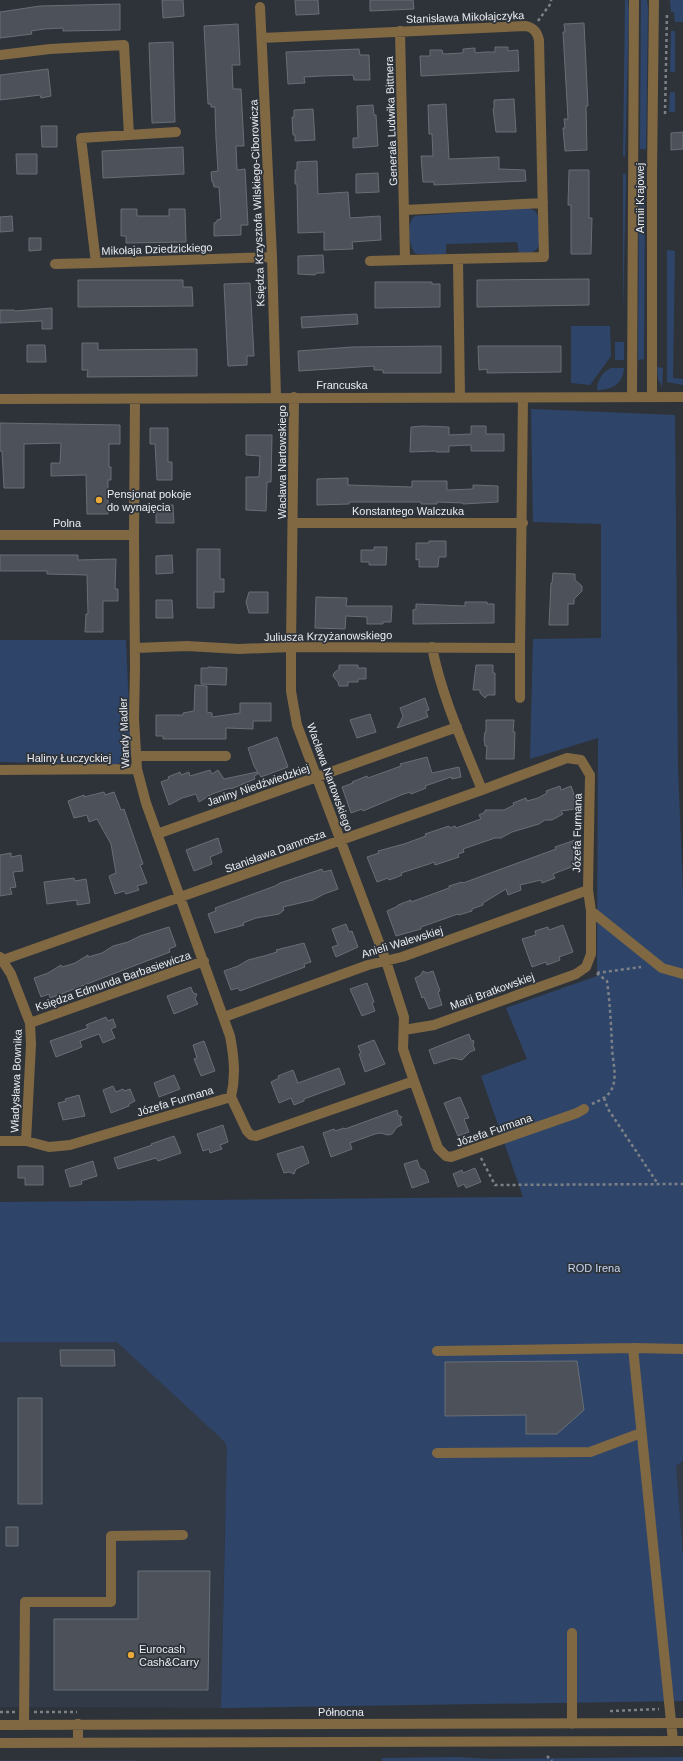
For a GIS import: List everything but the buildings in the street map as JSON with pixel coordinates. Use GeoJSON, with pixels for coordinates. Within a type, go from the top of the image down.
{"type":"FeatureCollection","features":[{"type":"Feature","properties":{"kind":"street","name":"Armii Krajowej"},"geometry":{"type":"LineString","coordinates":[[632,397],[634,0]]}},
{"type":"Feature","properties":{"kind":"street","name":"Armii Krajowej"},"geometry":{"type":"LineString","coordinates":[[652,397],[654,0]]}},
{"type":"Feature","properties":{"kind":"street","name":"Księdza Krzysztofa Wilskiego-Ciborowicza"},"geometry":{"type":"LineString","coordinates":[[260,7],[272,257],[276,397]]}},
{"type":"Feature","properties":{"kind":"street","name":"Stanisława Mikołajczyka"},"geometry":{"type":"LineString","coordinates":[[262,38],[526,26],[536,31],[539,40],[544,258],[458,260]]}},
{"type":"Feature","properties":{"kind":"street","name":"Generała Ludwika Bittnera"},"geometry":{"type":"LineString","coordinates":[[400,31],[405,260]]}},
{"type":"Feature","properties":{"kind":"street"},"geometry":{"type":"LineString","coordinates":[[0,55],[50,49],[124,45],[129,135]]}},
{"type":"Feature","properties":{"kind":"street","name":"Mikołaja Dziedzickiego"},"geometry":{"type":"LineString","coordinates":[[176,132],[81,138],[96,263],[272,257]]}},
{"type":"Feature","properties":{"kind":"street"},"geometry":{"type":"LineString","coordinates":[[633,165],[652,166]]}},
{"type":"Feature","properties":{"kind":"street"},"geometry":{"type":"LineString","coordinates":[[405,210],[543,203]]}},
{"type":"Feature","properties":{"kind":"street"},"geometry":{"type":"LineString","coordinates":[[370,261],[458,260],[460,397]]}},
{"type":"Feature","properties":{"kind":"street"},"geometry":{"type":"LineString","coordinates":[[55,264],[96,263]]}},
{"type":"Feature","properties":{"kind":"street","name":"Wacława Nartowskiego"},"geometry":{"type":"LineString","coordinates":[[294,397],[291,691],[297,725],[386,961],[404,1017],[403,1049],[414,1081]]}},
{"type":"Feature","properties":{"kind":"street","name":"Francuska"},"geometry":{"type":"LineString","coordinates":[[0,399],[683,397]]}},
{"type":"Feature","properties":{"kind":"street"},"geometry":{"type":"LineString","coordinates":[[520,698],[523,523],[523,398]]}},
{"type":"Feature","properties":{"kind":"street","name":"Wandy Madler"},"geometry":{"type":"LineString","coordinates":[[136,399],[134,719],[137,769],[146,803],[230,1036],[235,1069],[231,1097]]}},
{"type":"Feature","properties":{"kind":"street","name":"Konstantego Walczuka"},"geometry":{"type":"LineString","coordinates":[[293,523],[523,523]]}},
{"type":"Feature","properties":{"kind":"street","name":"Polna"},"geometry":{"type":"LineString","coordinates":[[0,534],[134,534]]}},
{"type":"Feature","properties":{"kind":"street","name":"Juliusza Krzyżanowskiego"},"geometry":{"type":"LineString","coordinates":[[135,648],[186,646],[238,649],[291,646],[520,648]]}},
{"type":"Feature","properties":{"kind":"street"},"geometry":{"type":"LineString","coordinates":[[432,647],[435,662],[457,727],[482,790]]}},
{"type":"Feature","properties":{"kind":"street","name":"Janiny Niedźwiedzkiej"},"geometry":{"type":"LineString","coordinates":[[157,834],[457,727]]}},
{"type":"Feature","properties":{"kind":"street"},"geometry":{"type":"LineString","coordinates":[[136,756],[226,756]]}},
{"type":"Feature","properties":{"kind":"street","name":"Stanisława Damrosza"},"geometry":{"type":"LineString","coordinates":[[1,960],[180,898],[567,758],[581,760]]}},
{"type":"Feature","properties":{"kind":"street","name":"Józefa Furmana"},"geometry":{"type":"LineString","coordinates":[[581,760],[590,774],[588,890],[591,911],[591,954],[586,967]]}},
{"type":"Feature","properties":{"kind":"street","name":"Haliny Łuczyckiej"},"geometry":{"type":"LineString","coordinates":[[0,770],[137,769]]}},
{"type":"Feature","properties":{"kind":"street","name":"Anieli Walewskiej"},"geometry":{"type":"LineString","coordinates":[[224,1017],[368,965],[386,961],[588,890]]}},
{"type":"Feature","properties":{"kind":"street"},"geometry":{"type":"LineString","coordinates":[[591,911],[662,968],[683,974]]}},
{"type":"Feature","properties":{"kind":"street","name":"Władysława Bownika"},"geometry":{"type":"LineString","coordinates":[[1,960],[12,974],[30,1023],[31,1044],[26,1141]]}},
{"type":"Feature","properties":{"kind":"street","name":"Księdza Edmunda Barbasiewicza"},"geometry":{"type":"LineString","coordinates":[[30,1023],[204,961]]}},
{"type":"Feature","properties":{"kind":"street","name":"Marii Bratkowskiej"},"geometry":{"type":"LineString","coordinates":[[404,1030],[434,1025],[576,974],[586,967]]}},
{"type":"Feature","properties":{"kind":"street","name":"Józefa Furmana"},"geometry":{"type":"LineString","coordinates":[[0,1141],[26,1141],[49,1147],[70,1146],[231,1097],[247,1131],[251,1135],[256,1136],[414,1081],[438,1148],[441,1153],[451,1157],[578,1113],[584,1109]]}},
{"type":"Feature","properties":{"kind":"street"},"geometry":{"type":"LineString","coordinates":[[437,1351],[633,1348],[683,1349]]}},
{"type":"Feature","properties":{"kind":"street"},"geometry":{"type":"LineString","coordinates":[[0,1743],[678,1741],[671,1723],[633,1348]]}},
{"type":"Feature","properties":{"kind":"street"},"geometry":{"type":"LineString","coordinates":[[437,1453],[590,1452],[641,1433]]}},
{"type":"Feature","properties":{"kind":"street"},"geometry":{"type":"LineString","coordinates":[[24,1725],[25,1602],[111,1602],[111,1536],[183,1535]]}},
{"type":"Feature","properties":{"kind":"street"},"geometry":{"type":"LineString","coordinates":[[572,1632],[572,1724]]}},
{"type":"Feature","properties":{"kind":"street","name":"Północna"},"geometry":{"type":"LineString","coordinates":[[0,1725],[683,1723]]}},
{"type":"Feature","properties":{"kind":"street"},"geometry":{"type":"LineString","coordinates":[[78,1724],[78,1743]]}},
{"type":"Feature","properties":{"kind":"path"},"geometry":{"type":"LineString","coordinates":[[532,28],[551,3],[551,0]]}},
{"type":"Feature","properties":{"kind":"path"},"geometry":{"type":"LineString","coordinates":[[596,973],[638,966],[662,968]]}},
{"type":"Feature","properties":{"kind":"path"},"geometry":{"type":"LineString","coordinates":[[584,1109],[604,1098],[610,1092],[614,1082],[612,1024],[607,981],[586,967]]}},
{"type":"Feature","properties":{"kind":"path"},"geometry":{"type":"LineString","coordinates":[[604,1098],[608,1109],[658,1184]]}},
{"type":"Feature","properties":{"kind":"path"},"geometry":{"type":"LineString","coordinates":[[476,1149],[495,1185],[683,1184]]}},
{"type":"Feature","properties":{"kind":"path"},"geometry":{"type":"LineString","coordinates":[[547,1756],[552,1761]]}},
{"type":"Feature","properties":{"kind":"shaded area"},"geometry":{"type":"Polygon","coordinates":[[[593,1339],[225,1520],[221,1708],[0,1707],[0,1342],[593,1339]]]}},
{"type":"Feature","properties":{"kind":"shaded area"},"geometry":{"type":"Polygon","coordinates":[[[683,1461],[683,1555],[676,1466],[683,1461]]]}},
{"type":"Feature","properties":{"kind":"shaded area"},"geometry":{"type":"Polygon","coordinates":[[[136,1760],[136,1761],[0,1761],[136,1760]]]}},
{"type":"Feature","properties":{"kind":"green space"},"geometry":{"type":"Polygon","coordinates":[[[625,0],[628,0],[629,13],[625,157],[623,156],[625,0]]]}},
{"type":"Feature","properties":{"kind":"green space"},"geometry":{"type":"Polygon","coordinates":[[[641,0],[647,0],[648,8],[646,149],[640,149],[641,0]]]}},
{"type":"Feature","properties":{"kind":"green space"},"geometry":{"type":"Polygon","coordinates":[[[670,0],[683,0],[683,22],[675,22],[674,12],[671,12],[670,0]]]}},
{"type":"Feature","properties":{"kind":"green space"},"geometry":{"type":"Polygon","coordinates":[[[671,31],[675,31],[675,72],[670,72],[671,31]]]}},
{"type":"Feature","properties":{"kind":"green space"},"geometry":{"type":"Polygon","coordinates":[[[670,92],[675,92],[675,112],[669,112],[670,92]]]}},
{"type":"Feature","properties":{"kind":"green space"},"geometry":{"type":"Polygon","coordinates":[[[624,173],[626,175],[623,312],[623,174],[624,173]]]}},
{"type":"Feature","properties":{"kind":"green space"},"geometry":{"type":"Polygon","coordinates":[[[639,182],[645,182],[644,359],[638,360],[639,182]]]}},
{"type":"Feature","properties":{"kind":"green space"},"geometry":{"type":"Polygon","coordinates":[[[529,208],[535,211],[539,217],[539,245],[536,250],[531,252],[519,253],[517,242],[446,244],[446,254],[416,254],[411,246],[409,229],[410,223],[415,216],[529,208]]]}},
{"type":"Feature","properties":{"kind":"green space"},"geometry":{"type":"Polygon","coordinates":[[[667,250],[675,251],[673,378],[683,379],[683,385],[667,382],[667,250]]]}},
{"type":"Feature","properties":{"kind":"green space"},"geometry":{"type":"Polygon","coordinates":[[[571,326],[610,326],[611,356],[590,385],[571,383],[571,326]]]}},
{"type":"Feature","properties":{"kind":"green space"},"geometry":{"type":"Polygon","coordinates":[[[615,342],[624,342],[624,360],[615,360],[615,342]]]}},
{"type":"Feature","properties":{"kind":"green space"},"geometry":{"type":"Polygon","coordinates":[[[657,367],[663,368],[662,387],[658,379],[657,367]]]}},
{"type":"Feature","properties":{"kind":"green space"},"geometry":{"type":"Polygon","coordinates":[[[611,368],[624,368],[619,382],[607,389],[597,390],[601,377],[611,368]]]}},
{"type":"Feature","properties":{"kind":"green space","name":"ROD Irena"},"geometry":{"type":"Polygon","coordinates":[[[531,409],[675,415],[678,768],[683,893],[683,1461],[676,1466],[683,1555],[683,1701],[221,1708],[227,1448],[225,1442],[117,1342],[0,1342],[0,1202],[523,1197],[481,1076],[527,1059],[506,1008],[597,976],[598,738],[530,759],[533,639],[601,638],[601,524],[533,522],[531,409]]]}},
{"type":"Feature","properties":{"kind":"green space"},"geometry":{"type":"Polygon","coordinates":[[[0,640],[126,640],[131,756],[116,765],[0,762],[0,640]]]}},
{"type":"Feature","properties":{"kind":"green space"},"geometry":{"type":"Polygon","coordinates":[[[458,1757],[490,1759],[683,1757],[683,1761],[383,1761],[381,1758],[458,1757]]]}},
{"type":"Feature","properties":{"kind":"place","name":"Pensjonat pokoje do wynajęcia"},"geometry":{"type":"Point","coordinates":[99,500]}},
{"type":"Feature","properties":{"kind":"place","name":"Eurocash Cash&Carry"},"geometry":{"type":"Point","coordinates":[131,1655]}}]}
